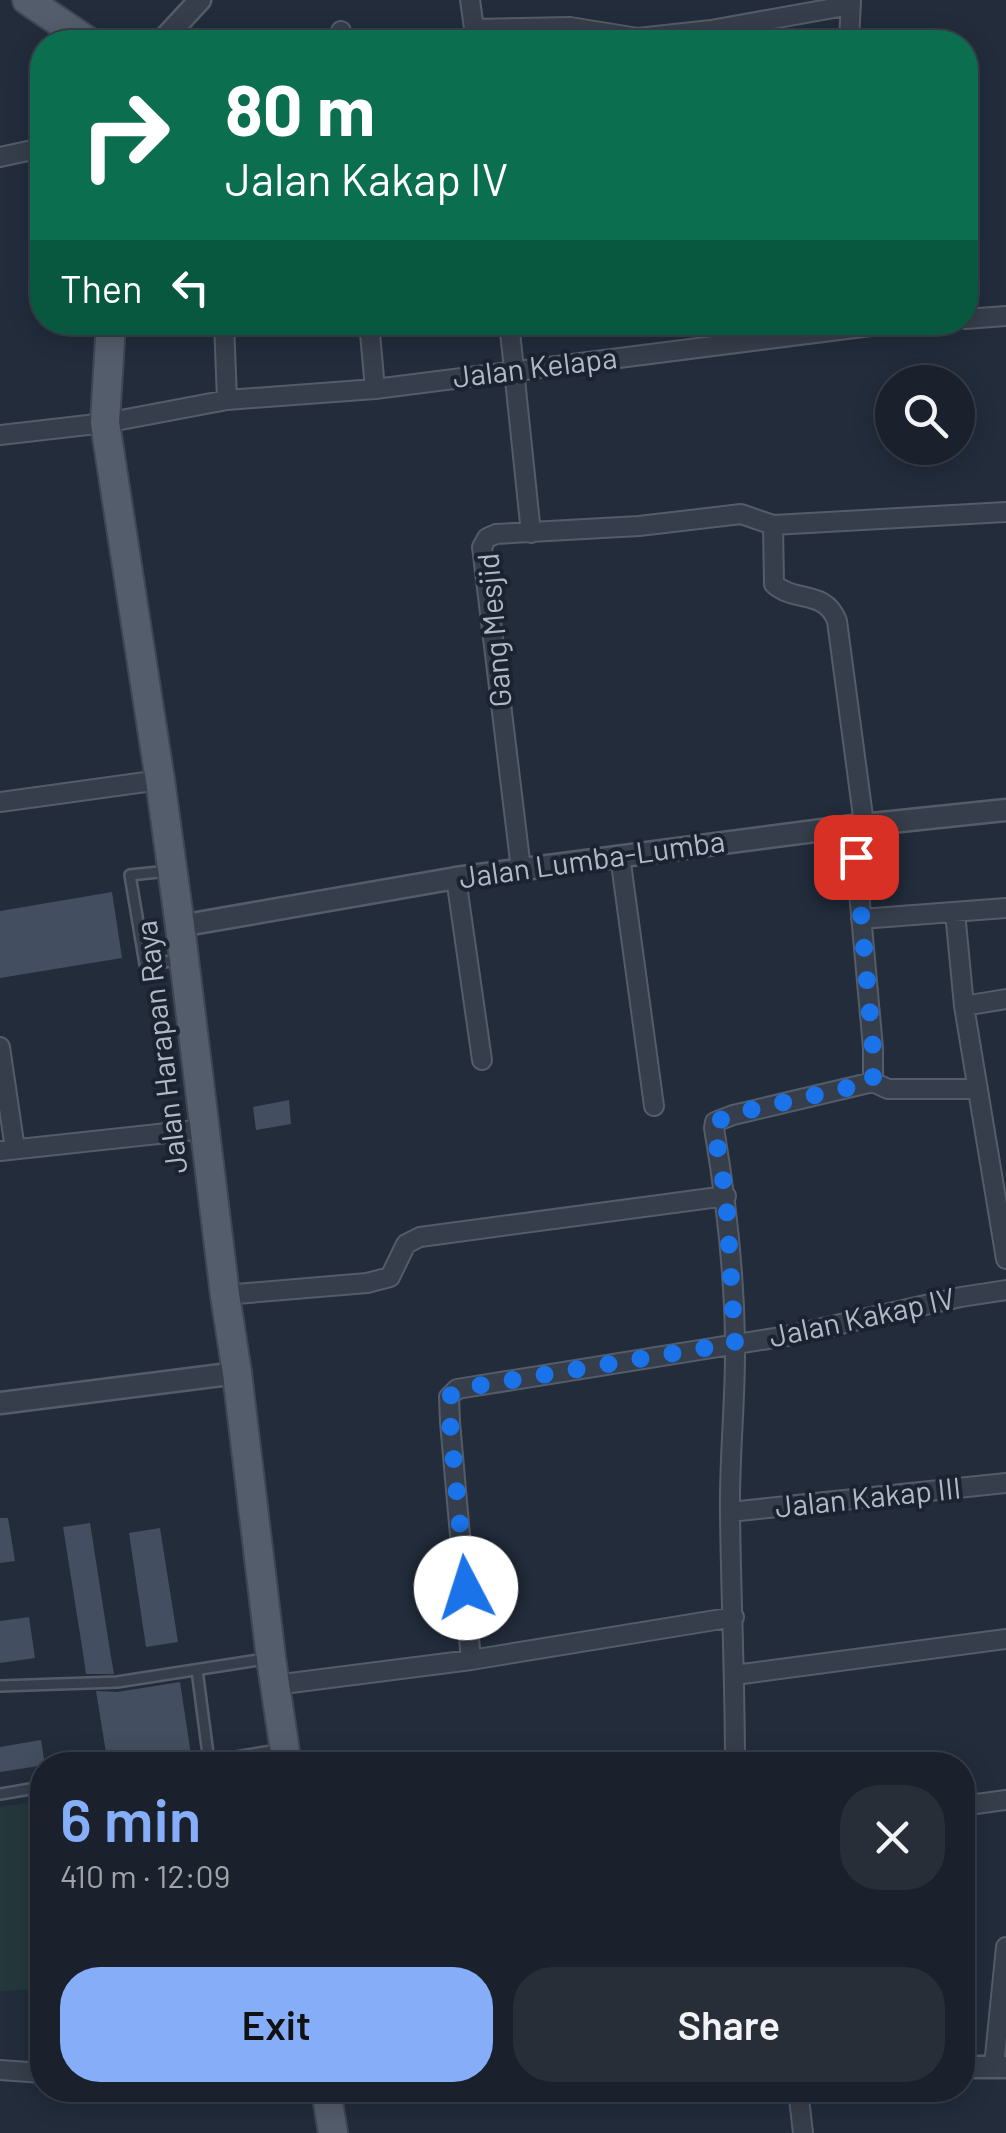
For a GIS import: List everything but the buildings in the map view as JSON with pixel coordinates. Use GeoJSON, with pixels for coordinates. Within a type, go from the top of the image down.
{"type":"FeatureCollection","features":[{"type":"Feature","properties":{"kind":"main road"},"geometry":{"type":"LineString","coordinates":[[27,0],[71,30]]}},
{"type":"Feature","properties":{"kind":"main road","name":"Jalan Harapan Raya"},"geometry":{"type":"LineString","coordinates":[[110,335],[105,422],[173,870],[224,1295],[285,1752]]}},
{"type":"Feature","properties":{"kind":"main road"},"geometry":{"type":"LineString","coordinates":[[325,2102],[333,2133]]}},
{"type":"Feature","properties":{"kind":"street"},"geometry":{"type":"LineString","coordinates":[[172,30],[200,0]]}},
{"type":"Feature","properties":{"kind":"street"},"geometry":{"type":"LineString","coordinates":[[470,0],[474,30]]}},
{"type":"Feature","properties":{"kind":"street"},"geometry":{"type":"LineString","coordinates":[[711,30],[851,3],[850,30]]}},
{"type":"Feature","properties":{"kind":"street"},"geometry":{"type":"LineString","coordinates":[[538,30],[570,27],[589,30]]}},
{"type":"Feature","properties":{"kind":"street"},"geometry":{"type":"LineString","coordinates":[[0,158],[30,151]]}},
{"type":"Feature","properties":{"kind":"street"},"geometry":{"type":"LineString","coordinates":[[978,318],[1006,316]]}},
{"type":"Feature","properties":{"kind":"street"},"geometry":{"type":"LineString","coordinates":[[224,335],[227,400]]}},
{"type":"Feature","properties":{"kind":"street"},"geometry":{"type":"LineString","coordinates":[[370,335],[375,389]]}},
{"type":"Feature","properties":{"kind":"street","name":"Gang Mesjid"},"geometry":{"type":"LineString","coordinates":[[510,335],[531,533],[496,534],[487,538],[482,547],[521,869]]}},
{"type":"Feature","properties":{"kind":"street","name":"Jalan Kelapa"},"geometry":{"type":"LineString","coordinates":[[0,435],[105,422],[227,400],[375,389],[514,371],[732,335]]}},
{"type":"Feature","properties":{"kind":"street"},"geometry":{"type":"LineString","coordinates":[[531,533],[741,514],[773,525],[1006,512]]}},
{"type":"Feature","properties":{"kind":"street"},"geometry":{"type":"LineString","coordinates":[[773,525],[774,584],[782,591],[821,600],[832,608],[837,621],[858,825],[873,1082]]}},
{"type":"Feature","properties":{"kind":"street"},"geometry":{"type":"LineString","coordinates":[[0,802],[160,780]]}},
{"type":"Feature","properties":{"kind":"street","name":"Jalan Lumba-Lumba"},"geometry":{"type":"LineString","coordinates":[[180,926],[456,878],[858,825],[1006,810]]}},
{"type":"Feature","properties":{"kind":"street"},"geometry":{"type":"LineString","coordinates":[[620,856],[654,1106]]}},
{"type":"Feature","properties":{"kind":"street"},"geometry":{"type":"LineString","coordinates":[[456,878],[482,1060]]}},
{"type":"Feature","properties":{"kind":"street"},"geometry":{"type":"LineString","coordinates":[[861,920],[1006,908]]}},
{"type":"Feature","properties":{"kind":"street"},"geometry":{"type":"LineString","coordinates":[[956,912],[964,1006],[978,1089],[997,1145],[1006,1258]]}},
{"type":"Feature","properties":{"kind":"street"},"geometry":{"type":"LineString","coordinates":[[964,1006],[1006,998]]}},
{"type":"Feature","properties":{"kind":"street"},"geometry":{"type":"LineString","coordinates":[[0,1048],[8,1150],[204,1129]]}},
{"type":"Feature","properties":{"kind":"street"},"geometry":{"type":"LineString","coordinates":[[735,1752],[730,1512],[735,1343],[726,1196],[716,1122],[732,1114],[873,1082],[888,1089],[978,1089]]}},
{"type":"Feature","properties":{"kind":"street"},"geometry":{"type":"LineString","coordinates":[[224,1295],[367,1283],[390,1277],[406,1244],[420,1237],[726,1196]]}},
{"type":"Feature","properties":{"kind":"street","name":"Jalan Kakap IV"},"geometry":{"type":"LineString","coordinates":[[471,1660],[449,1397],[458,1389],[786,1336],[1006,1290]]}},
{"type":"Feature","properties":{"kind":"street"},"geometry":{"type":"LineString","coordinates":[[0,1403],[237,1373]]}},
{"type":"Feature","properties":{"kind":"street","name":"Jalan Kakap III"},"geometry":{"type":"LineString","coordinates":[[730,1512],[1006,1483]]}},
{"type":"Feature","properties":{"kind":"street"},"geometry":{"type":"LineString","coordinates":[[273,1672],[471,1660],[734,1618]]}},
{"type":"Feature","properties":{"kind":"street"},"geometry":{"type":"LineString","coordinates":[[734,1675],[1006,1639]]}},
{"type":"Feature","properties":{"kind":"street"},"geometry":{"type":"LineString","coordinates":[[975,1804],[1006,1800]]}},
{"type":"Feature","properties":{"kind":"street"},"geometry":{"type":"LineString","coordinates":[[975,2067],[1000,2066],[1006,1947]]}},
{"type":"Feature","properties":{"kind":"street"},"geometry":{"type":"LineString","coordinates":[[0,2070],[30,2071]]}},
{"type":"Feature","properties":{"kind":"street"},"geometry":{"type":"LineString","coordinates":[[799,2102],[802,2133]]}},
{"type":"Feature","properties":{"kind":"lane"},"geometry":{"type":"LineString","coordinates":[[173,870],[130,875],[146,964],[184,959]]}},
{"type":"Feature","properties":{"kind":"lane"},"geometry":{"type":"LineString","coordinates":[[197,1670],[208,1752]]}},
{"type":"Feature","properties":{"kind":"lane"},"geometry":{"type":"LineString","coordinates":[[0,1686],[117,1682],[197,1670],[273,1672]]}},
{"type":"Feature","properties":{"kind":"lane"},"geometry":{"type":"LineString","coordinates":[[0,1794],[30,1789]]}},
{"type":"Feature","properties":{"kind":"green space"},"geometry":{"type":"Polygon","coordinates":[[[30,1803],[30,1990],[0,1991],[0,1807],[30,1803]]]}},
{"type":"Feature","properties":{"kind":"route"},"geometry":{"type":"LineString","coordinates":[[466,1588],[449,1397],[458,1389],[735,1343],[726,1196],[714,1128],[720,1118],[732,1114],[873,1082],[856,857]]}}]}
